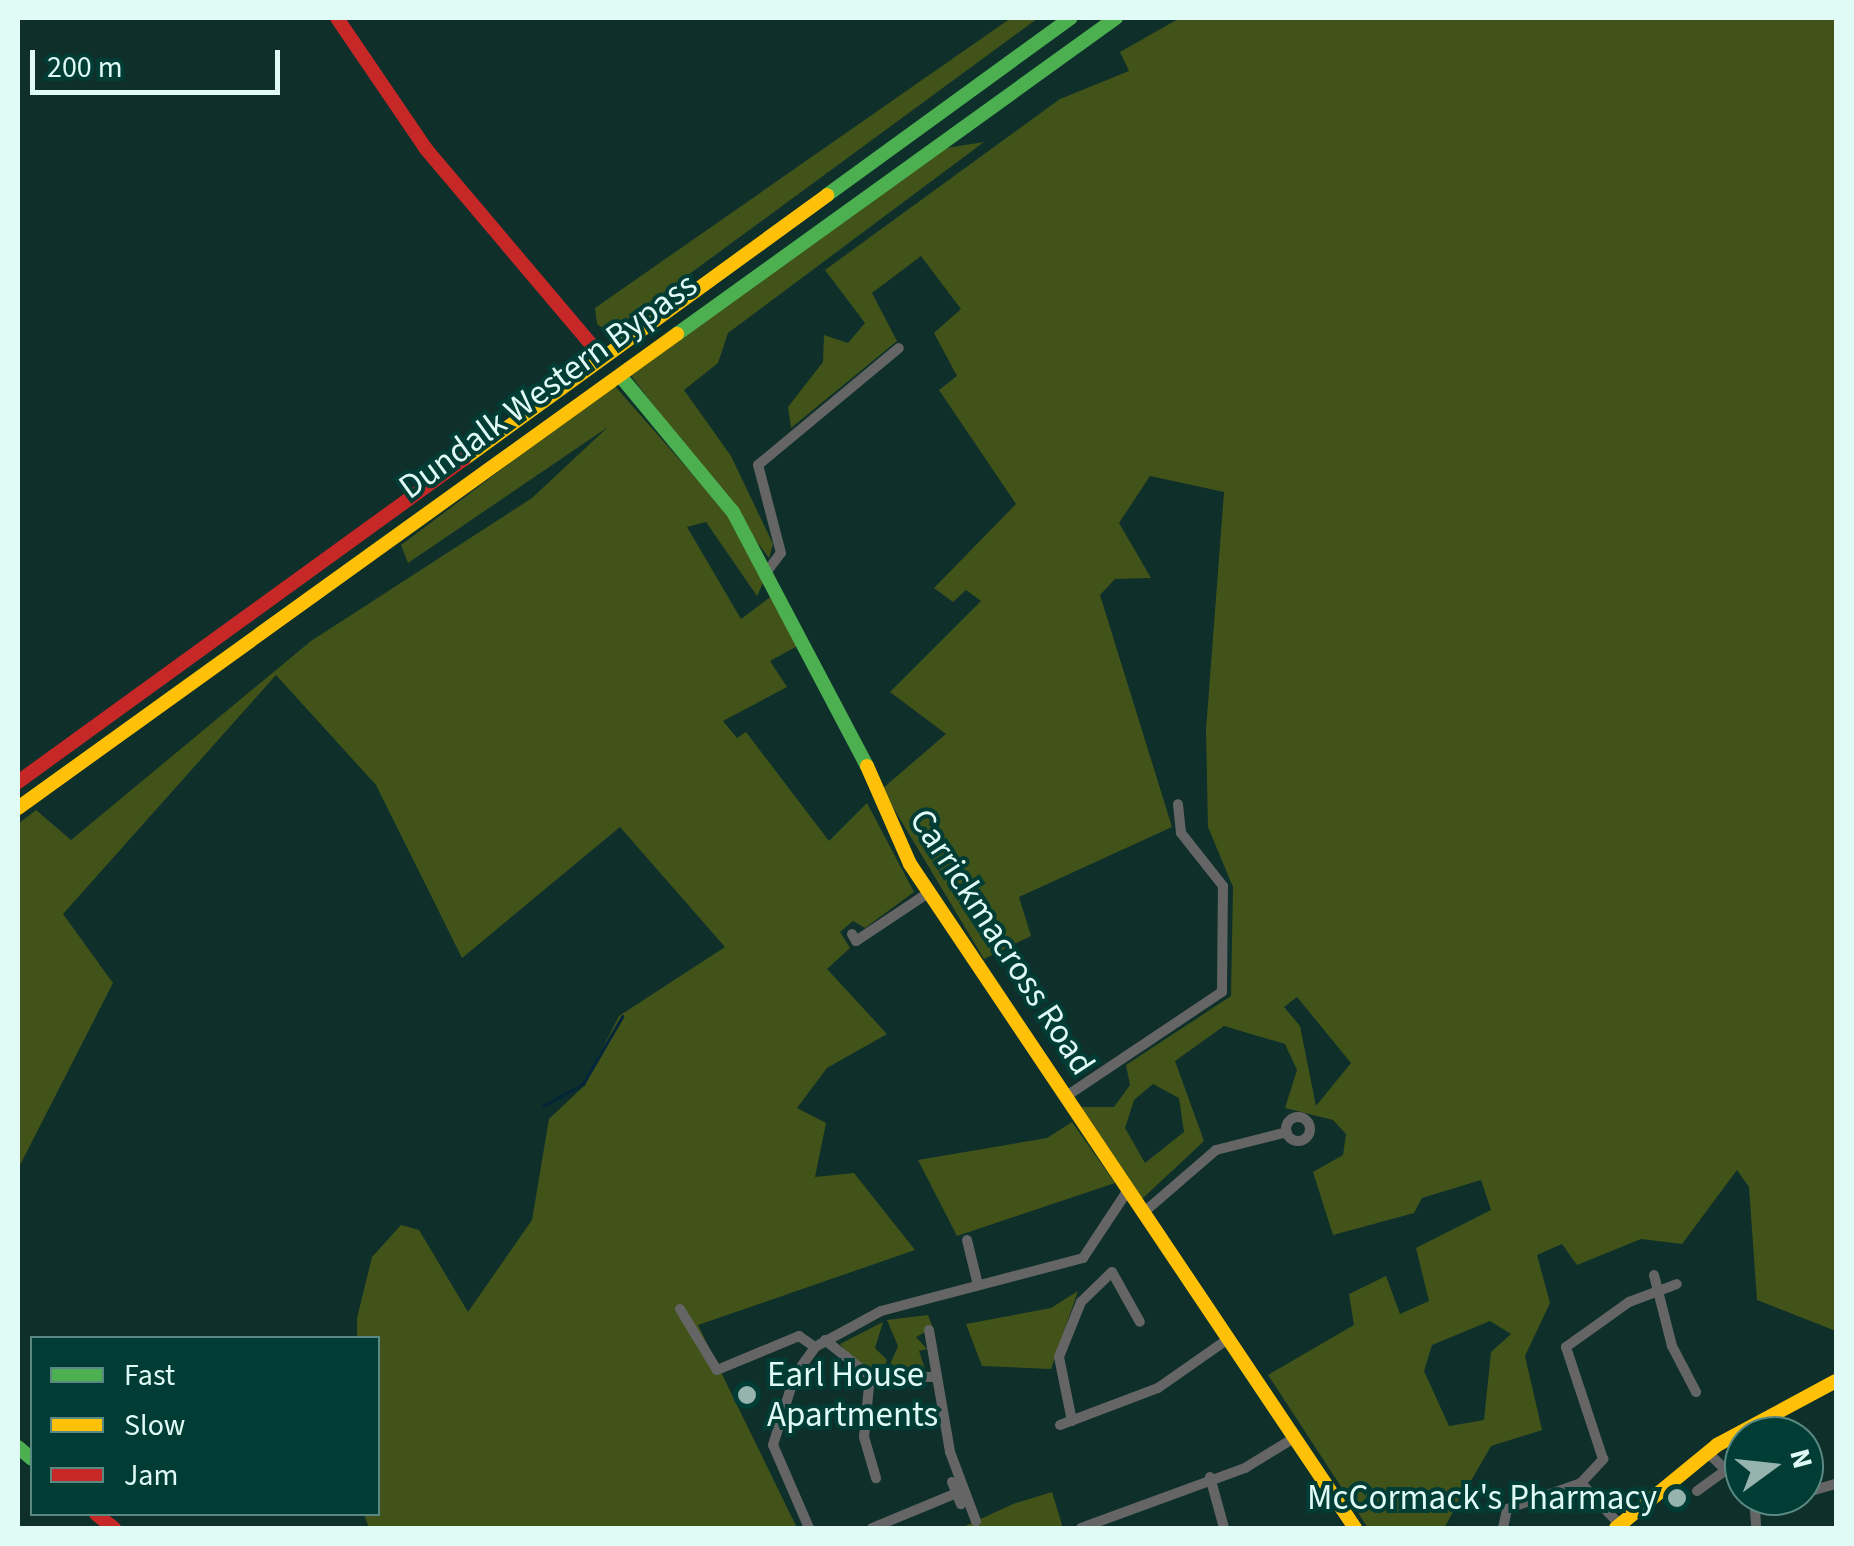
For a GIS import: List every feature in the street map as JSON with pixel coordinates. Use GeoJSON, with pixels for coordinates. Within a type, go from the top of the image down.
{"type":"FeatureCollection","features":[{"type":"Feature","properties":{"kind":"main road"},"geometry":{"type":"LineString","coordinates":[[338,18],[426,149],[593,356]]}},
{"type":"Feature","properties":{"kind":"main road","name":"Dundalk Western Bypass"},"geometry":{"type":"LineString","coordinates":[[18,782],[593,356],[613,349],[1072,18]]}},
{"type":"Feature","properties":{"kind":"main road","name":"Dundalk Western Bypass"},"geometry":{"type":"LineString","coordinates":[[18,808],[1116,18]]}},
{"type":"Feature","properties":{"kind":"main road","name":"Carrickmacross Road"},"geometry":{"type":"LineString","coordinates":[[619,375],[734,512],[768,570],[928,892],[1355,1528]]}},
{"type":"Feature","properties":{"kind":"main road"},"geometry":{"type":"LineString","coordinates":[[1618,1527],[1707,1452],[1836,1381]]}},
{"type":"Feature","properties":{"kind":"street"},"geometry":{"type":"LineString","coordinates":[[768,570],[781,553],[758,465],[898,348]]}},
{"type":"Feature","properties":{"kind":"street"},"geometry":{"type":"LineString","coordinates":[[1065,1097],[1222,992],[1223,886],[1181,833],[1178,804]]}},
{"type":"Feature","properties":{"kind":"street"},"geometry":{"type":"LineString","coordinates":[[852,934],[856,941],[928,892]]}},
{"type":"Feature","properties":{"kind":"street"},"geometry":{"type":"LineString","coordinates":[[1143,1213],[1216,1150],[1287,1132]]}},
{"type":"Feature","properties":{"kind":"street"},"geometry":{"type":"LineString","coordinates":[[809,1528],[773,1445],[795,1375],[820,1344],[977,1281],[1084,1258],[1128,1190]]}},
{"type":"Feature","properties":{"kind":"street"},"geometry":{"type":"LineString","coordinates":[[967,1240],[977,1281]]}},
{"type":"Feature","properties":{"kind":"street"},"geometry":{"type":"LineString","coordinates":[[1072,1420],[1059,1357],[1081,1302],[1112,1272],[1140,1322]]}},
{"type":"Feature","properties":{"kind":"street"},"geometry":{"type":"LineString","coordinates":[[1503,1528],[1506,1508],[1581,1482],[1603,1459],[1566,1348],[1655,1280],[1677,1284]]}},
{"type":"Feature","properties":{"kind":"street"},"geometry":{"type":"LineString","coordinates":[[1655,1280],[1696,1392]]}},
{"type":"Feature","properties":{"kind":"street"},"geometry":{"type":"LineString","coordinates":[[680,1310],[717,1370],[799,1336],[820,1344],[870,1376],[934,1377]]}},
{"type":"Feature","properties":{"kind":"street"},"geometry":{"type":"LineString","coordinates":[[918,1340],[930,1335],[934,1377],[971,1518]]}},
{"type":"Feature","properties":{"kind":"street"},"geometry":{"type":"LineString","coordinates":[[1060,1426],[1158,1388],[1228,1339]]}},
{"type":"Feature","properties":{"kind":"street"},"geometry":{"type":"LineString","coordinates":[[870,1376],[864,1438],[876,1478]]}},
{"type":"Feature","properties":{"kind":"street"},"geometry":{"type":"LineString","coordinates":[[1081,1528],[1210,1477],[1294,1438]]}},
{"type":"Feature","properties":{"kind":"street"},"geometry":{"type":"LineString","coordinates":[[1696,1491],[1723,1472],[1707,1452]]}},
{"type":"Feature","properties":{"kind":"street"},"geometry":{"type":"LineString","coordinates":[[1210,1477],[1224,1528]]}},
{"type":"Feature","properties":{"kind":"street"},"geometry":{"type":"LineString","coordinates":[[1581,1482],[1618,1527]]}},
{"type":"Feature","properties":{"kind":"street"},"geometry":{"type":"LineString","coordinates":[[872,1528],[957,1493]]}},
{"type":"Feature","properties":{"kind":"green space"},"geometry":{"type":"Polygon","coordinates":[[[1011,18],[1038,18],[609,333],[597,324],[595,308],[1011,18]]]}},
{"type":"Feature","properties":{"kind":"green space"},"geometry":{"type":"Polygon","coordinates":[[[1180,18],[1836,18],[1836,1331],[1757,1300],[1749,1187],[1737,1170],[1682,1244],[1641,1239],[1577,1265],[1562,1244],[1537,1255],[1550,1303],[1525,1356],[1542,1430],[1491,1446],[1444,1528],[1368,1528],[1268,1375],[1354,1325],[1349,1294],[1386,1276],[1400,1314],[1429,1301],[1416,1248],[1491,1210],[1481,1180],[1422,1198],[1414,1213],[1333,1235],[1313,1172],[1343,1155],[1346,1134],[1333,1120],[1285,1108],[1297,1070],[1285,1044],[1224,1026],[1175,1061],[1204,1141],[1142,1199],[1080,1107],[1114,1107],[1130,1085],[1126,1065],[1231,996],[1233,887],[1208,827],[1206,730],[1224,492],[1150,476],[1119,523],[1151,578],[1115,579],[1100,595],[1172,827],[1019,897],[1031,936],[984,959],[882,789],[946,734],[890,692],[981,601],[966,590],[953,602],[934,588],[1016,504],[939,390],[957,376],[934,333],[961,309],[921,256],[872,293],[897,341],[791,428],[788,407],[823,362],[824,335],[848,343],[865,323],[825,270],[1060,99],[1129,71],[1120,52],[1180,18]],[[1297,997],[1284,1007],[1300,1026],[1316,1106],[1351,1063],[1297,997]],[[1153,1084],[1134,1100],[1125,1128],[1145,1163],[1184,1132],[1179,1098],[1153,1084]],[[1490,1321],[1432,1345],[1424,1371],[1449,1426],[1484,1420],[1491,1352],[1511,1334],[1490,1321]]]}},
{"type":"Feature","properties":{"kind":"green space"},"geometry":{"type":"Polygon","coordinates":[[[984,142],[728,333],[718,363],[684,390],[731,456],[773,544],[769,558],[629,373],[946,148],[984,142]]]}},
{"type":"Feature","properties":{"kind":"green space"},"geometry":{"type":"Polygon","coordinates":[[[614,385],[723,509],[766,577],[757,596],[706,522],[687,527],[741,619],[773,595],[801,644],[770,661],[787,687],[723,721],[737,738],[746,732],[829,841],[867,803],[914,892],[865,928],[853,921],[840,932],[850,948],[827,969],[887,1034],[827,1068],[797,1108],[826,1123],[815,1177],[854,1173],[915,1250],[698,1325],[797,1528],[369,1528],[365,1516],[380,1516],[380,1336],[357,1336],[357,1318],[372,1257],[401,1225],[419,1230],[468,1312],[532,1220],[549,1119],[583,1087],[619,1016],[725,947],[620,827],[462,958],[376,785],[276,675],[63,914],[113,983],[18,1169],[18,824],[36,810],[71,840],[311,641],[532,498],[608,427],[408,563],[401,545],[614,385]]]}},
{"type":"Feature","properties":{"kind":"green space"},"geometry":{"type":"Polygon","coordinates":[[[1072,1122],[1115,1183],[957,1236],[918,1160],[1047,1138],[1072,1122]]]}},
{"type":"Feature","properties":{"kind":"green space"},"geometry":{"type":"Polygon","coordinates":[[[1078,1291],[1051,1369],[982,1366],[966,1324],[1051,1308],[1078,1291]]]}},
{"type":"Feature","properties":{"kind":"green space"},"geometry":{"type":"Polygon","coordinates":[[[928,1315],[933,1328],[916,1337],[927,1349],[919,1351],[926,1372],[889,1367],[898,1346],[887,1320],[928,1315]]]}},
{"type":"Feature","properties":{"kind":"green space"},"geometry":{"type":"Polygon","coordinates":[[[883,1322],[875,1348],[887,1360],[882,1373],[858,1366],[840,1344],[883,1322]]]}},
{"type":"Feature","properties":{"kind":"green space"},"geometry":{"type":"Polygon","coordinates":[[[1052,1492],[1063,1528],[961,1528],[1013,1504],[1052,1492]]]}},
{"type":"Feature","properties":{"kind":"waterway"},"geometry":{"type":"LineString","coordinates":[[543,1106],[583,1084],[622,1017]]}},
{"type":"Feature","properties":{"kind":"traffic: fast"},"geometry":{"type":"LineString","coordinates":[[827,195],[1071,18]]}},
{"type":"Feature","properties":{"kind":"traffic: fast"},"geometry":{"type":"LineString","coordinates":[[677,334],[1116,18]]}},
{"type":"Feature","properties":{"kind":"traffic: fast"},"geometry":{"type":"LineString","coordinates":[[622,378],[733,512],[867,766]]}},
{"type":"Feature","properties":{"kind":"traffic: fast"},"geometry":{"type":"LineString","coordinates":[[18,1447],[30,1457]]}},
{"type":"Feature","properties":{"kind":"traffic: slow"},"geometry":{"type":"LineString","coordinates":[[464,459],[827,195]]}},
{"type":"Feature","properties":{"kind":"traffic: slow"},"geometry":{"type":"LineString","coordinates":[[18,808],[677,334]]}},
{"type":"Feature","properties":{"kind":"traffic: slow"},"geometry":{"type":"LineString","coordinates":[[867,766],[910,864],[1355,1528]]}},
{"type":"Feature","properties":{"kind":"traffic: slow"},"geometry":{"type":"LineString","coordinates":[[1616,1528],[1717,1445],[1836,1381]]}},
{"type":"Feature","properties":{"kind":"traffic: jam"},"geometry":{"type":"LineString","coordinates":[[337,18],[426,149],[594,348]]}},
{"type":"Feature","properties":{"kind":"traffic: jam"},"geometry":{"type":"LineString","coordinates":[[18,782],[464,459]]}},
{"type":"Feature","properties":{"kind":"traffic: jam"},"geometry":{"type":"LineString","coordinates":[[99,1516],[114,1528]]}},
{"type":"Feature","properties":{"kind":"place","name":"Earl House Apartments"},"geometry":{"type":"Point","coordinates":[747,1395]}},
{"type":"Feature","properties":{"kind":"place","name":"McCormack's Pharmacy"},"geometry":{"type":"Point","coordinates":[1677,1498]}}]}
